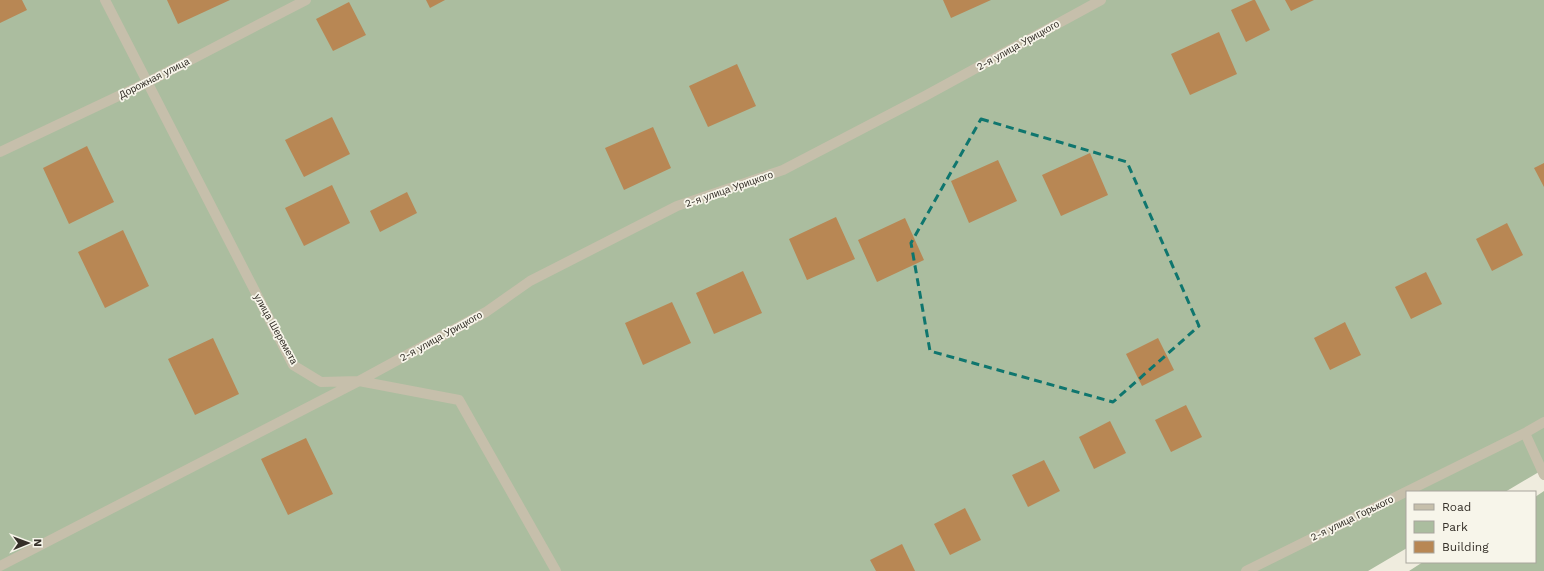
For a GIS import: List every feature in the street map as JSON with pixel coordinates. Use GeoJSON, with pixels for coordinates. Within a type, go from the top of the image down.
{"type":"FeatureCollection","features":[{"type":"Feature","properties":{"kind":"street","name":"улица Шеремета"},"geometry":{"type":"LineString","coordinates":[[105,0],[293,365],[320,382],[359,381]]}},
{"type":"Feature","properties":{"kind":"street","name":"Дорожная улица"},"geometry":{"type":"LineString","coordinates":[[0,152],[148,82],[306,0]]}},
{"type":"Feature","properties":{"kind":"street","name":"2-я улица Урицкого"},"geometry":{"type":"LineString","coordinates":[[359,381],[486,312],[530,281],[677,206],[783,170],[925,96],[1100,0]]}},
{"type":"Feature","properties":{"kind":"street"},"geometry":{"type":"LineString","coordinates":[[0,566],[359,381],[459,400],[556,571]]}},
{"type":"Feature","properties":{"kind":"street","name":"2-я улица Горького"},"geometry":{"type":"LineString","coordinates":[[1407,491],[1544,422]]}},
{"type":"Feature","properties":{"kind":"street"},"geometry":{"type":"LineString","coordinates":[[1525,432],[1544,475]]}},
{"type":"Feature","properties":{"kind":"street","name":"2-я улица Горького"},"geometry":{"type":"LineString","coordinates":[[1246,571],[1406,491]]}},
{"type":"Feature","properties":{"kind":"highlighted area"},"geometry":{"type":"Polygon","coordinates":[[[981,119],[1127,162],[1199,326],[1113,402],[930,351],[911,243],[981,119]]]}},
{"type":"Feature","properties":{"kind":"green space"},"geometry":{"type":"Polygon","coordinates":[[[0,0],[1544,0],[1544,469],[1507,491],[1406,491],[1406,549],[1368,571],[0,571],[0,0]]]}},
{"type":"Feature","properties":{"kind":"green space"},"geometry":{"type":"Polygon","coordinates":[[[1544,491],[1544,571],[1409,571],[1421,563],[1536,563],[1536,496],[1544,491]]]}},
{"type":"Feature","properties":{"kind":"building"},"geometry":{"type":"Polygon","coordinates":[[[0,0],[22,0],[27,10],[0,23],[0,0]]]}},
{"type":"Feature","properties":{"kind":"building"},"geometry":{"type":"Polygon","coordinates":[[[167,0],[230,0],[178,24],[167,0]]]}},
{"type":"Feature","properties":{"kind":"building"},"geometry":{"type":"Polygon","coordinates":[[[426,0],[445,0],[430,8],[426,0]]]}},
{"type":"Feature","properties":{"kind":"building"},"geometry":{"type":"Polygon","coordinates":[[[943,0],[991,0],[951,18],[943,0]]]}},
{"type":"Feature","properties":{"kind":"building"},"geometry":{"type":"Polygon","coordinates":[[[1255,0],[1270,30],[1246,42],[1231,10],[1255,0]]]}},
{"type":"Feature","properties":{"kind":"building"},"geometry":{"type":"Polygon","coordinates":[[[1285,0],[1314,0],[1291,11],[1285,0]]]}},
{"type":"Feature","properties":{"kind":"building"},"geometry":{"type":"Polygon","coordinates":[[[349,2],[366,35],[333,51],[316,19],[349,2]]]}},
{"type":"Feature","properties":{"kind":"building"},"geometry":{"type":"Polygon","coordinates":[[[1219,32],[1237,74],[1190,95],[1171,54],[1219,32]]]}},
{"type":"Feature","properties":{"kind":"building"},"geometry":{"type":"Polygon","coordinates":[[[737,64],[756,106],[708,127],[689,86],[737,64]]]}},
{"type":"Feature","properties":{"kind":"building"},"geometry":{"type":"Polygon","coordinates":[[[332,117],[350,154],[304,177],[285,140],[332,117]]]}},
{"type":"Feature","properties":{"kind":"building"},"geometry":{"type":"Polygon","coordinates":[[[653,127],[671,168],[624,190],[605,148],[653,127]]]}},
{"type":"Feature","properties":{"kind":"building"},"geometry":{"type":"Polygon","coordinates":[[[87,146],[114,202],[69,224],[43,168],[87,146]]]}},
{"type":"Feature","properties":{"kind":"building"},"geometry":{"type":"Polygon","coordinates":[[[1090,153],[1108,195],[1061,216],[1042,175],[1090,153]]]}},
{"type":"Feature","properties":{"kind":"building"},"geometry":{"type":"Polygon","coordinates":[[[998,160],[1017,201],[969,223],[951,181],[998,160]]]}},
{"type":"Feature","properties":{"kind":"building"},"geometry":{"type":"Polygon","coordinates":[[[1544,163],[1544,187],[1534,168],[1544,163]]]}},
{"type":"Feature","properties":{"kind":"building"},"geometry":{"type":"Polygon","coordinates":[[[332,185],[350,223],[304,246],[285,208],[332,185]]]}},
{"type":"Feature","properties":{"kind":"building"},"geometry":{"type":"Polygon","coordinates":[[[407,192],[417,213],[380,232],[370,211],[407,192]]]}},
{"type":"Feature","properties":{"kind":"building"},"geometry":{"type":"Polygon","coordinates":[[[836,217],[855,259],[807,280],[789,239],[836,217]]]}},
{"type":"Feature","properties":{"kind":"building"},"geometry":{"type":"Polygon","coordinates":[[[905,218],[924,260],[877,282],[858,240],[905,218]]]}},
{"type":"Feature","properties":{"kind":"building"},"geometry":{"type":"Polygon","coordinates":[[[1507,223],[1523,255],[1492,271],[1476,239],[1507,223]]]}},
{"type":"Feature","properties":{"kind":"building"},"geometry":{"type":"Polygon","coordinates":[[[123,230],[149,286],[105,308],[78,252],[123,230]]]}},
{"type":"Feature","properties":{"kind":"building"},"geometry":{"type":"Polygon","coordinates":[[[743,271],[762,313],[714,334],[696,293],[743,271]]]}},
{"type":"Feature","properties":{"kind":"building"},"geometry":{"type":"Polygon","coordinates":[[[1426,272],[1442,304],[1411,319],[1395,287],[1426,272]]]}},
{"type":"Feature","properties":{"kind":"building"},"geometry":{"type":"Polygon","coordinates":[[[672,302],[691,343],[643,365],[625,323],[672,302]]]}},
{"type":"Feature","properties":{"kind":"building"},"geometry":{"type":"Polygon","coordinates":[[[1345,322],[1361,355],[1330,370],[1314,338],[1345,322]]]}},
{"type":"Feature","properties":{"kind":"building"},"geometry":{"type":"Polygon","coordinates":[[[213,338],[239,394],[195,415],[168,359],[213,338]]]}},
{"type":"Feature","properties":{"kind":"building"},"geometry":{"type":"Polygon","coordinates":[[[1158,338],[1174,370],[1142,386],[1126,354],[1158,338]]]}},
{"type":"Feature","properties":{"kind":"building"},"geometry":{"type":"Polygon","coordinates":[[[1186,405],[1202,437],[1171,452],[1155,420],[1186,405]]]}},
{"type":"Feature","properties":{"kind":"building"},"geometry":{"type":"Polygon","coordinates":[[[1110,421],[1126,453],[1094,469],[1079,437],[1110,421]]]}},
{"type":"Feature","properties":{"kind":"building"},"geometry":{"type":"Polygon","coordinates":[[[306,438],[333,494],[288,515],[261,459],[306,438]]]}},
{"type":"Feature","properties":{"kind":"building"},"geometry":{"type":"Polygon","coordinates":[[[1044,460],[1060,491],[1028,507],[1012,475],[1044,460]]]}},
{"type":"Feature","properties":{"kind":"building"},"geometry":{"type":"Polygon","coordinates":[[[965,508],[981,540],[950,555],[934,524],[965,508]]]}},
{"type":"Feature","properties":{"kind":"building"},"geometry":{"type":"Polygon","coordinates":[[[902,544],[915,571],[876,571],[870,560],[902,544]]]}}]}
